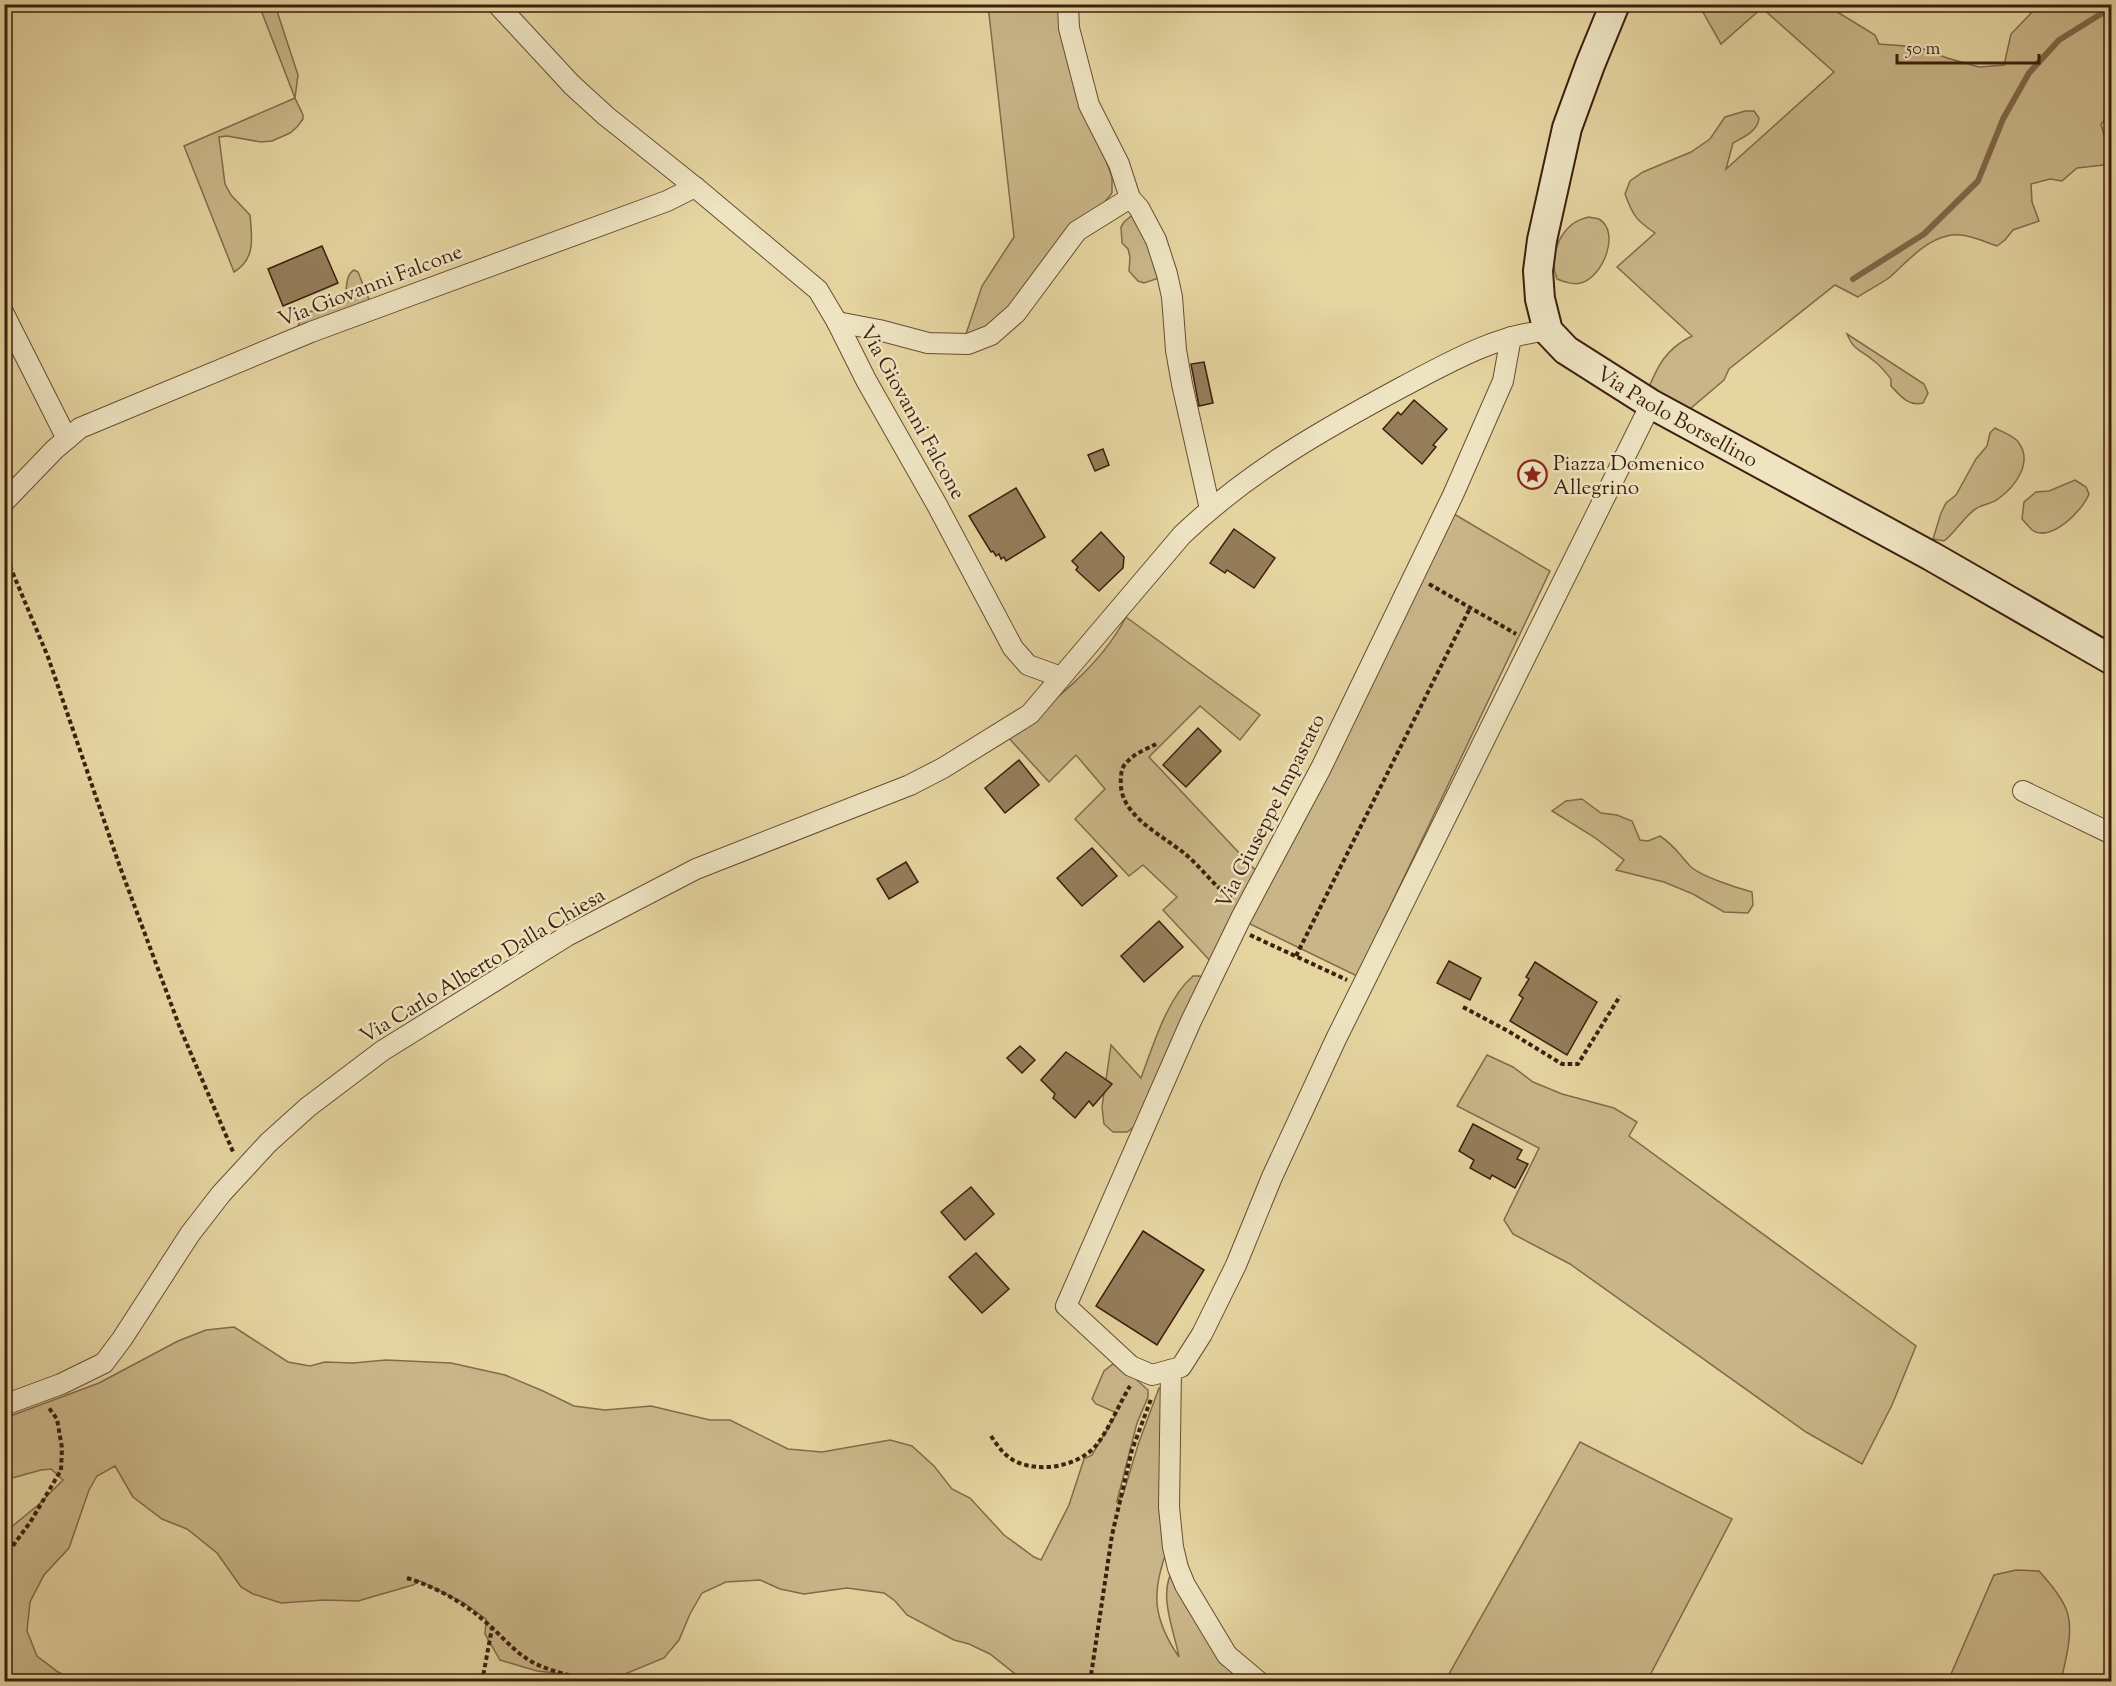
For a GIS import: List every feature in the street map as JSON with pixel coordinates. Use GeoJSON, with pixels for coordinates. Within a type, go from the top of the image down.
{"type":"FeatureCollection","features":[{"type":"Feature","properties":{"kind":"street","name":"Via Giovanni Falcone"},"geometry":{"type":"LineString","coordinates":[[497,4],[573,85],[606,116],[818,290],[1013,648],[1028,665],[1061,677]]}},
{"type":"Feature","properties":{"kind":"street"},"geometry":{"type":"LineString","coordinates":[[1068,4],[1069,28],[1089,105],[1119,164],[1130,198],[1139,208],[1156,240],[1167,274],[1172,297],[1176,350],[1182,384],[1210,508]]}},
{"type":"Feature","properties":{"kind":"street"},"geometry":{"type":"LineString","coordinates":[[1548,331],[1540,299],[1538,271],[1542,240],[1567,128],[1615,4]]}},
{"type":"Feature","properties":{"kind":"street","name":"Via Giovanni Falcone"},"geometry":{"type":"LineString","coordinates":[[4,502],[55,449],[80,428],[311,332],[667,201],[695,187]]}},
{"type":"Feature","properties":{"kind":"street"},"geometry":{"type":"LineString","coordinates":[[837,322],[879,330],[928,344],[968,344],[991,335],[1016,313],[1077,231],[1130,198]]}},
{"type":"Feature","properties":{"kind":"street"},"geometry":{"type":"LineString","coordinates":[[4,314],[67,439]]}},
{"type":"Feature","properties":{"kind":"street","name":"Via Carlo Alberto Dalla Chiesa"},"geometry":{"type":"LineString","coordinates":[[4,1405],[61,1384],[104,1363],[190,1234],[221,1194],[268,1143],[308,1107],[382,1051],[567,936],[696,869],[918,781],[1030,714],[1182,535],[1210,508],[1279,457],[1356,411],[1442,366],[1511,337],[1529,332],[1548,331]]}},
{"type":"Feature","properties":{"kind":"street","name":"Via Paolo Borsellino"},"geometry":{"type":"LineString","coordinates":[[1548,331],[1566,350],[1652,404],[1931,556],[2112,660]]}},
{"type":"Feature","properties":{"kind":"street","name":"Via Giuseppe Impastato"},"geometry":{"type":"LineString","coordinates":[[1140,1370],[1131,1366],[1066,1306],[1191,1022],[1246,909],[1321,768],[1415,576],[1503,381],[1511,337]]}},
{"type":"Feature","properties":{"kind":"street"},"geometry":{"type":"LineString","coordinates":[[1140,1370],[1152,1375],[1181,1367],[1202,1334],[1236,1265],[1272,1177],[1362,987],[1652,404]]}},
{"type":"Feature","properties":{"kind":"street"},"geometry":{"type":"LineString","coordinates":[[2023,791],[2112,834]]}},
{"type":"Feature","properties":{"kind":"street"},"geometry":{"type":"LineString","coordinates":[[1166,1372],[1169,1507],[1173,1547],[1178,1568],[1185,1585],[1227,1655],[1259,1682]]}},
{"type":"Feature","properties":{"kind":"path"},"geometry":{"type":"LineString","coordinates":[[4,552],[48,657],[120,867],[180,1028],[236,1158],[244,1169]]}},
{"type":"Feature","properties":{"kind":"path"},"geometry":{"type":"LineString","coordinates":[[1415,576],[1532,644]]}},
{"type":"Feature","properties":{"kind":"path"},"geometry":{"type":"LineString","coordinates":[[1296,956],[1470,608]]}},
{"type":"Feature","properties":{"kind":"path"},"geometry":{"type":"LineString","coordinates":[[1156,744],[1128,760],[1121,771],[1120,785],[1124,800],[1135,815],[1186,855],[1224,893],[1246,909]]}},
{"type":"Feature","properties":{"kind":"path"},"geometry":{"type":"LineString","coordinates":[[1236,929],[1362,987]]}},
{"type":"Feature","properties":{"kind":"path"},"geometry":{"type":"LineString","coordinates":[[1463,1007],[1508,1030],[1562,1064],[1578,1064],[1620,996]]}},
{"type":"Feature","properties":{"kind":"path"},"geometry":{"type":"LineString","coordinates":[[991,1436],[1004,1453],[1017,1462],[1052,1467],[1078,1458],[1098,1443],[1140,1370]]}},
{"type":"Feature","properties":{"kind":"path"},"geometry":{"type":"LineString","coordinates":[[1090,1682],[1117,1514],[1132,1450],[1166,1372]]}},
{"type":"Feature","properties":{"kind":"path"},"geometry":{"type":"LineString","coordinates":[[4,1558],[61,1470],[62,1448],[57,1419],[39,1392]]}},
{"type":"Feature","properties":{"kind":"path"},"geometry":{"type":"LineString","coordinates":[[407,1578],[432,1586],[463,1603],[509,1646],[534,1663],[592,1682]]}},
{"type":"Feature","properties":{"kind":"path"},"geometry":{"type":"LineString","coordinates":[[482,1682],[492,1628]]}},
{"type":"Feature","properties":{"kind":"shaded area"},"geometry":{"type":"Polygon","coordinates":[[[259,5],[275,5],[298,75],[295,98],[259,5]]]}},
{"type":"Feature","properties":{"kind":"shaded area"},"geometry":{"type":"Polygon","coordinates":[[[988,5],[1057,5],[1065,49],[1112,177],[1112,193],[1022,298],[976,337],[966,334],[982,286],[1014,237],[988,5]]]}},
{"type":"Feature","properties":{"kind":"shaded area"},"geometry":{"type":"Polygon","coordinates":[[[1699,5],[1826,5],[1875,35],[1879,44],[1919,47],[1979,67],[2004,65],[2011,34],[2039,5],[2111,5],[2111,116],[2101,124],[2110,158],[2104,165],[2077,168],[2062,181],[2050,179],[2031,184],[2032,202],[2039,221],[2013,230],[1997,246],[1970,237],[1950,235],[1922,248],[1890,277],[1858,297],[1835,285],[1729,369],[1724,380],[1684,414],[1646,394],[1654,375],[1668,353],[1692,336],[1617,267],[1655,233],[1639,221],[1630,208],[1625,194],[1630,181],[1643,172],[1691,152],[1710,139],[1725,117],[1745,111],[1754,111],[1759,118],[1758,123],[1750,133],[1733,143],[1726,169],[1834,72],[1762,8],[1721,44],[1699,5]]]}},
{"type":"Feature","properties":{"kind":"shaded area"},"geometry":{"type":"Polygon","coordinates":[[[295,98],[303,119],[290,133],[272,141],[261,142],[227,136],[219,137],[225,184],[231,195],[250,215],[251,247],[246,261],[234,272],[184,146],[295,98]]]}},
{"type":"Feature","properties":{"kind":"shaded area"},"geometry":{"type":"Polygon","coordinates":[[[1135,213],[1162,277],[1144,283],[1138,281],[1129,271],[1128,249],[1122,243],[1121,227],[1135,213]]]}},
{"type":"Feature","properties":{"kind":"shaded area"},"geometry":{"type":"Polygon","coordinates":[[[1589,217],[1599,219],[1609,234],[1609,243],[1602,264],[1589,279],[1581,283],[1557,279],[1554,260],[1559,241],[1571,225],[1589,217]]]}},
{"type":"Feature","properties":{"kind":"shaded area"},"geometry":{"type":"Polygon","coordinates":[[[354,270],[358,272],[370,302],[300,333],[298,327],[300,320],[306,313],[332,308],[344,301],[347,280],[354,270]]]}},
{"type":"Feature","properties":{"kind":"shaded area"},"geometry":{"type":"Polygon","coordinates":[[[1847,334],[1924,384],[1928,393],[1923,403],[1909,402],[1901,396],[1891,386],[1891,379],[1879,365],[1856,348],[1847,334]]]}},
{"type":"Feature","properties":{"kind":"shaded area"},"geometry":{"type":"Polygon","coordinates":[[[1995,428],[2019,443],[2024,458],[2020,474],[2004,494],[1996,501],[1973,511],[1944,541],[1933,539],[1946,503],[1956,495],[1976,459],[1987,446],[1990,433],[1995,428]]]}},
{"type":"Feature","properties":{"kind":"shaded area"},"geometry":{"type":"Polygon","coordinates":[[[2075,480],[2086,487],[2089,494],[2080,508],[2057,529],[2040,533],[2032,530],[2022,519],[2024,502],[2036,492],[2049,491],[2075,480]]]}},
{"type":"Feature","properties":{"kind":"shaded area"},"geometry":{"type":"Polygon","coordinates":[[[1449,511],[1550,571],[1357,976],[1246,922],[1449,511]]]}},
{"type":"Feature","properties":{"kind":"shaded area"},"geometry":{"type":"Polygon","coordinates":[[[1126,617],[1260,715],[1240,740],[1200,706],[1149,757],[1257,872],[1213,964],[1163,910],[1177,897],[1143,865],[1129,876],[1075,819],[1105,789],[1076,755],[1049,782],[1007,736],[1058,697],[1089,668],[1103,652],[1126,617]]]}},
{"type":"Feature","properties":{"kind":"shaded area"},"geometry":{"type":"Polygon","coordinates":[[[1582,799],[1601,813],[1617,815],[1632,821],[1640,840],[1648,841],[1660,836],[1673,846],[1690,866],[1702,874],[1752,892],[1753,905],[1748,913],[1724,912],[1693,894],[1664,882],[1616,870],[1624,860],[1594,837],[1552,811],[1566,801],[1582,799]]]}},
{"type":"Feature","properties":{"kind":"shaded area"},"geometry":{"type":"Polygon","coordinates":[[[1193,976],[1200,976],[1204,983],[1139,1123],[1127,1132],[1113,1132],[1104,1124],[1102,1107],[1111,1045],[1141,1078],[1168,1010],[1184,985],[1193,976]]]}},
{"type":"Feature","properties":{"kind":"shaded area"},"geometry":{"type":"Polygon","coordinates":[[[1487,1055],[1513,1067],[1533,1082],[1562,1094],[1614,1108],[1637,1122],[1629,1136],[1916,1346],[1892,1405],[1862,1464],[1806,1432],[1570,1264],[1513,1234],[1504,1220],[1539,1148],[1457,1106],[1487,1055]]]}},
{"type":"Feature","properties":{"kind":"shaded area"},"geometry":{"type":"Polygon","coordinates":[[[234,1327],[288,1362],[310,1366],[325,1362],[353,1363],[386,1360],[451,1363],[505,1375],[574,1406],[605,1410],[651,1406],[710,1420],[730,1420],[788,1449],[822,1452],[890,1440],[912,1446],[934,1466],[952,1489],[970,1498],[1004,1535],[1041,1560],[1069,1505],[1084,1459],[1092,1455],[1117,1413],[1096,1404],[1092,1399],[1104,1371],[1113,1364],[1128,1372],[1148,1390],[1148,1397],[1137,1423],[1117,1501],[1123,1495],[1159,1388],[1166,1392],[1167,1550],[1158,1580],[1157,1593],[1157,1605],[1164,1630],[1179,1657],[1167,1600],[1169,1578],[1174,1568],[1254,1681],[1024,1681],[990,1654],[954,1640],[907,1615],[895,1601],[884,1593],[847,1588],[804,1594],[780,1589],[760,1580],[726,1582],[702,1593],[679,1640],[664,1658],[625,1674],[591,1677],[537,1671],[500,1660],[485,1634],[486,1619],[464,1603],[420,1581],[358,1601],[324,1600],[281,1603],[253,1594],[241,1587],[217,1553],[187,1529],[162,1519],[133,1497],[115,1466],[97,1476],[89,1490],[69,1548],[44,1575],[30,1602],[27,1631],[37,1656],[58,1672],[77,1681],[5,1681],[4,1533],[38,1505],[63,1480],[51,1469],[5,1480],[5,1418],[99,1383],[178,1341],[206,1330],[234,1327]]]}},
{"type":"Feature","properties":{"kind":"shaded area"},"geometry":{"type":"Polygon","coordinates":[[[1580,1442],[1732,1519],[1647,1681],[1445,1681],[1580,1442]]]}},
{"type":"Feature","properties":{"kind":"shaded area"},"geometry":{"type":"Polygon","coordinates":[[[2016,1570],[2039,1571],[2064,1604],[2068,1615],[2069,1640],[2061,1681],[1948,1681],[1994,1575],[2016,1570]]]}},
{"type":"Feature","properties":{"kind":"building"},"geometry":{"type":"Polygon","coordinates":[[[322,246],[338,283],[283,306],[268,269],[322,246]]]}},
{"type":"Feature","properties":{"kind":"building"},"geometry":{"type":"Polygon","coordinates":[[[1204,362],[1213,403],[1199,406],[1191,364],[1204,362]]]}},
{"type":"Feature","properties":{"kind":"building"},"geometry":{"type":"Polygon","coordinates":[[[1414,400],[1447,429],[1433,445],[1436,447],[1422,464],[1383,429],[1398,412],[1401,415],[1414,400]]]}},
{"type":"Feature","properties":{"kind":"building"},"geometry":{"type":"Polygon","coordinates":[[[1103,449],[1109,465],[1095,471],[1088,455],[1103,449]]]}},
{"type":"Feature","properties":{"kind":"building"},"geometry":{"type":"Polygon","coordinates":[[[1016,488],[1045,537],[1006,561],[1004,557],[1001,559],[999,554],[996,556],[993,551],[991,552],[969,516],[1016,488]]]}},
{"type":"Feature","properties":{"kind":"building"},"geometry":{"type":"Polygon","coordinates":[[[1234,529],[1275,558],[1254,588],[1227,570],[1225,573],[1210,563],[1234,529]]]}},
{"type":"Feature","properties":{"kind":"building"},"geometry":{"type":"Polygon","coordinates":[[[1101,532],[1124,557],[1123,568],[1099,591],[1076,570],[1078,567],[1072,561],[1101,532]]]}},
{"type":"Feature","properties":{"kind":"building"},"geometry":{"type":"Polygon","coordinates":[[[1198,728],[1221,751],[1186,787],[1163,765],[1198,728]]]}},
{"type":"Feature","properties":{"kind":"building"},"geometry":{"type":"Polygon","coordinates":[[[1019,760],[1039,785],[1005,813],[985,788],[1019,760]]]}},
{"type":"Feature","properties":{"kind":"building"},"geometry":{"type":"Polygon","coordinates":[[[1092,848],[1117,876],[1082,906],[1057,878],[1092,848]]]}},
{"type":"Feature","properties":{"kind":"building"},"geometry":{"type":"Polygon","coordinates":[[[906,862],[918,882],[889,899],[877,879],[906,862]]]}},
{"type":"Feature","properties":{"kind":"building"},"geometry":{"type":"Polygon","coordinates":[[[1159,921],[1183,947],[1144,982],[1121,956],[1159,921]]]}},
{"type":"Feature","properties":{"kind":"building"},"geometry":{"type":"Polygon","coordinates":[[[1449,961],[1481,978],[1470,1000],[1437,983],[1449,961]]]}},
{"type":"Feature","properties":{"kind":"building"},"geometry":{"type":"Polygon","coordinates":[[[1535,962],[1597,1002],[1567,1055],[1510,1021],[1523,998],[1519,995],[1529,979],[1526,977],[1535,962]]]}},
{"type":"Feature","properties":{"kind":"building"},"geometry":{"type":"Polygon","coordinates":[[[1020,1046],[1035,1060],[1022,1073],[1007,1058],[1020,1046]]]}},
{"type":"Feature","properties":{"kind":"building"},"geometry":{"type":"Polygon","coordinates":[[[1066,1052],[1112,1084],[1093,1106],[1089,1101],[1075,1118],[1053,1098],[1055,1094],[1041,1080],[1066,1052]]]}},
{"type":"Feature","properties":{"kind":"building"},"geometry":{"type":"Polygon","coordinates":[[[1473,1124],[1522,1150],[1517,1159],[1528,1164],[1515,1188],[1492,1175],[1490,1179],[1470,1168],[1474,1160],[1459,1151],[1473,1124]]]}},
{"type":"Feature","properties":{"kind":"building"},"geometry":{"type":"Polygon","coordinates":[[[971,1187],[994,1214],[965,1240],[941,1212],[971,1187]]]}},
{"type":"Feature","properties":{"kind":"building"},"geometry":{"type":"Polygon","coordinates":[[[1143,1231],[1204,1270],[1157,1345],[1096,1306],[1143,1231]]]}},
{"type":"Feature","properties":{"kind":"building"},"geometry":{"type":"Polygon","coordinates":[[[976,1253],[1009,1289],[982,1313],[949,1277],[976,1253]]]}},
{"type":"Feature","properties":{"kind":"waterway"},"geometry":{"type":"LineString","coordinates":[[1853,279],[1924,234],[1978,181],[2003,119],[2029,73],[2059,40],[2112,7]]}},
{"type":"Feature","properties":{"kind":"place","name":"Piazza Domenico Allegrino"},"geometry":{"type":"Point","coordinates":[1532,475]}}]}
